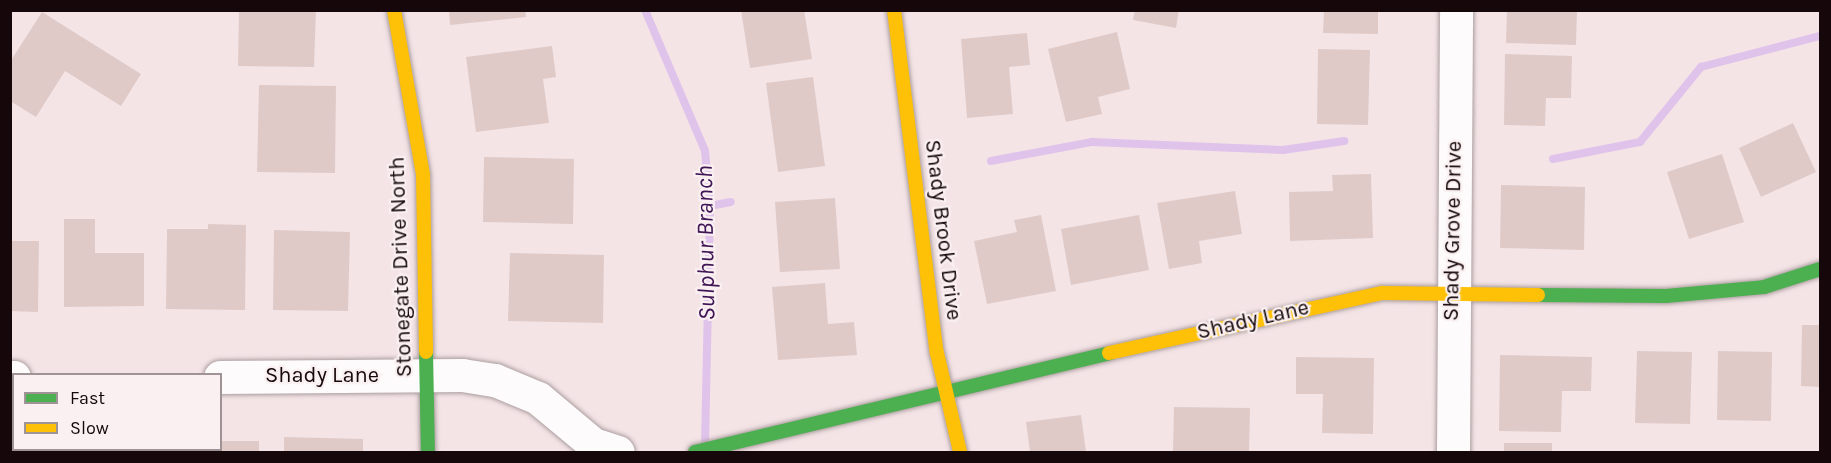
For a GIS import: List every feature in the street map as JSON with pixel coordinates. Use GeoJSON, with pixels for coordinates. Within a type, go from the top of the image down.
{"type":"FeatureCollection","features":[{"type":"Feature","properties":{"kind":"street","name":"Stonegate Drive North"},"geometry":{"type":"LineString","coordinates":[[394,10],[423,175],[428,453]]}},
{"type":"Feature","properties":{"kind":"street","name":"Shady Brook Drive"},"geometry":{"type":"LineString","coordinates":[[894,10],[938,353],[950,394],[960,453]]}},
{"type":"Feature","properties":{"kind":"street","name":"Shady Grove Drive"},"geometry":{"type":"LineString","coordinates":[[1453,453],[1452,290],[1456,10]]}},
{"type":"Feature","properties":{"kind":"street","name":"Shady Lane"},"geometry":{"type":"LineString","coordinates":[[695,453],[738,445],[1294,309],[1383,292],[1452,290],[1666,296],[1764,287],[1821,269]]}},
{"type":"Feature","properties":{"kind":"street","name":"Shady Lane"},"geometry":{"type":"LineString","coordinates":[[222,377],[427,376],[495,380],[538,398],[593,444],[618,453]]}},
{"type":"Feature","properties":{"kind":"building"},"geometry":{"type":"Polygon","coordinates":[[[239,10],[316,10],[314,67],[238,66],[239,10]]]}},
{"type":"Feature","properties":{"kind":"building"},"geometry":{"type":"Polygon","coordinates":[[[449,10],[525,10],[526,17],[450,25],[449,10]]]}},
{"type":"Feature","properties":{"kind":"building"},"geometry":{"type":"Polygon","coordinates":[[[741,10],[804,10],[812,59],[750,68],[741,10]]]}},
{"type":"Feature","properties":{"kind":"building"},"geometry":{"type":"Polygon","coordinates":[[[1135,10],[1179,10],[1176,28],[1133,20],[1135,10]]]}},
{"type":"Feature","properties":{"kind":"building"},"geometry":{"type":"Polygon","coordinates":[[[1324,10],[1378,10],[1378,34],[1323,33],[1324,10]]]}},
{"type":"Feature","properties":{"kind":"building"},"geometry":{"type":"Polygon","coordinates":[[[1507,10],[1577,10],[1576,45],[1506,43],[1507,10]]]}},
{"type":"Feature","properties":{"kind":"building"},"geometry":{"type":"Polygon","coordinates":[[[42,12],[141,74],[121,106],[65,71],[36,117],[10,101],[10,62],[42,12]]]}},
{"type":"Feature","properties":{"kind":"building"},"geometry":{"type":"Polygon","coordinates":[[[1117,32],[1130,89],[1098,97],[1102,114],[1066,122],[1048,49],[1117,32]]]}},
{"type":"Feature","properties":{"kind":"building"},"geometry":{"type":"Polygon","coordinates":[[[1027,33],[1030,65],[1009,67],[1013,114],[967,118],[961,39],[1027,33]]]}},
{"type":"Feature","properties":{"kind":"building"},"geometry":{"type":"Polygon","coordinates":[[[552,46],[556,77],[543,79],[549,123],[476,132],[466,57],[552,46]]]}},
{"type":"Feature","properties":{"kind":"building"},"geometry":{"type":"Polygon","coordinates":[[[1318,49],[1370,50],[1368,125],[1317,124],[1318,49]]]}},
{"type":"Feature","properties":{"kind":"building"},"geometry":{"type":"Polygon","coordinates":[[[1505,54],[1572,56],[1571,98],[1546,98],[1545,126],[1504,125],[1505,54]]]}},
{"type":"Feature","properties":{"kind":"building"},"geometry":{"type":"Polygon","coordinates":[[[813,77],[825,166],[778,172],[766,83],[813,77]]]}},
{"type":"Feature","properties":{"kind":"building"},"geometry":{"type":"Polygon","coordinates":[[[259,85],[336,86],[335,173],[257,172],[259,85]]]}},
{"type":"Feature","properties":{"kind":"building"},"geometry":{"type":"Polygon","coordinates":[[[1793,123],[1816,172],[1761,197],[1739,148],[1793,123]]]}},
{"type":"Feature","properties":{"kind":"building"},"geometry":{"type":"Polygon","coordinates":[[[1722,154],[1744,222],[1689,239],[1667,172],[1722,154]]]}},
{"type":"Feature","properties":{"kind":"building"},"geometry":{"type":"Polygon","coordinates":[[[484,157],[574,159],[573,224],[483,222],[484,157]]]}},
{"type":"Feature","properties":{"kind":"building"},"geometry":{"type":"Polygon","coordinates":[[[1371,174],[1373,238],[1290,241],[1289,192],[1333,191],[1332,175],[1371,174]]]}},
{"type":"Feature","properties":{"kind":"building"},"geometry":{"type":"Polygon","coordinates":[[[1501,185],[1585,187],[1584,250],[1500,248],[1501,185]]]}},
{"type":"Feature","properties":{"kind":"building"},"geometry":{"type":"Polygon","coordinates":[[[1235,191],[1242,234],[1199,241],[1202,263],[1169,269],[1157,203],[1235,191]]]}},
{"type":"Feature","properties":{"kind":"building"},"geometry":{"type":"Polygon","coordinates":[[[835,198],[840,269],[780,272],[775,202],[835,198]]]}},
{"type":"Feature","properties":{"kind":"building"},"geometry":{"type":"Polygon","coordinates":[[[1041,215],[1056,291],[987,304],[974,241],[1017,232],[1014,220],[1041,215]]]}},
{"type":"Feature","properties":{"kind":"building"},"geometry":{"type":"Polygon","coordinates":[[[1139,215],[1149,270],[1071,285],[1061,229],[1139,215]]]}},
{"type":"Feature","properties":{"kind":"building"},"geometry":{"type":"Polygon","coordinates":[[[64,219],[95,219],[95,253],[144,253],[144,306],[64,307],[64,219]]]}},
{"type":"Feature","properties":{"kind":"building"},"geometry":{"type":"Polygon","coordinates":[[[208,224],[246,225],[245,310],[166,309],[167,229],[208,229],[208,224]]]}},
{"type":"Feature","properties":{"kind":"building"},"geometry":{"type":"Polygon","coordinates":[[[274,230],[350,232],[348,311],[273,310],[274,230]]]}},
{"type":"Feature","properties":{"kind":"building"},"geometry":{"type":"Polygon","coordinates":[[[10,241],[39,241],[38,312],[10,311],[10,241]]]}},
{"type":"Feature","properties":{"kind":"building"},"geometry":{"type":"Polygon","coordinates":[[[510,253],[604,255],[603,323],[508,321],[510,253]]]}},
{"type":"Feature","properties":{"kind":"building"},"geometry":{"type":"Polygon","coordinates":[[[825,283],[828,324],[854,322],[857,355],[778,360],[772,287],[825,283]]]}},
{"type":"Feature","properties":{"kind":"building"},"geometry":{"type":"Polygon","coordinates":[[[1802,325],[1820,325],[1820,387],[1801,386],[1802,325]]]}},
{"type":"Feature","properties":{"kind":"building"},"geometry":{"type":"Polygon","coordinates":[[[1637,351],[1692,352],[1690,424],[1635,423],[1637,351]]]}},
{"type":"Feature","properties":{"kind":"building"},"geometry":{"type":"Polygon","coordinates":[[[1718,351],[1772,352],[1771,421],[1717,420],[1718,351]]]}},
{"type":"Feature","properties":{"kind":"building"},"geometry":{"type":"Polygon","coordinates":[[[1500,355],[1592,357],[1591,391],[1562,391],[1561,432],[1499,431],[1500,355]]]}},
{"type":"Feature","properties":{"kind":"building"},"geometry":{"type":"Polygon","coordinates":[[[1296,357],[1374,358],[1373,434],[1322,433],[1323,394],[1296,394],[1296,357]]]}},
{"type":"Feature","properties":{"kind":"building"},"geometry":{"type":"Polygon","coordinates":[[[1174,407],[1250,408],[1249,452],[1173,452],[1174,407]]]}},
{"type":"Feature","properties":{"kind":"building"},"geometry":{"type":"Polygon","coordinates":[[[1081,415],[1086,452],[1030,452],[1026,422],[1081,415]]]}},
{"type":"Feature","properties":{"kind":"building"},"geometry":{"type":"Polygon","coordinates":[[[284,437],[363,439],[363,452],[284,452],[284,437]]]}},
{"type":"Feature","properties":{"kind":"building"},"geometry":{"type":"Polygon","coordinates":[[[222,441],[259,441],[259,452],[189,452],[222,451],[222,441]]]}},
{"type":"Feature","properties":{"kind":"building"},"geometry":{"type":"Polygon","coordinates":[[[10,442],[12,451],[54,452],[10,452],[10,442]]]}},
{"type":"Feature","properties":{"kind":"building"},"geometry":{"type":"Polygon","coordinates":[[[1504,443],[1552,443],[1552,452],[1504,452],[1504,443]]]}},
{"type":"Feature","properties":{"kind":"waterway","name":"Sulphur Branch"},"geometry":{"type":"LineString","coordinates":[[645,10],[705,151],[710,206],[705,441]]}},
{"type":"Feature","properties":{"kind":"waterway"},"geometry":{"type":"LineString","coordinates":[[1553,159],[1640,142],[1701,67],[1820,36]]}},
{"type":"Feature","properties":{"kind":"waterway"},"geometry":{"type":"LineString","coordinates":[[991,161],[1092,142],[1283,150],[1344,141]]}},
{"type":"Feature","properties":{"kind":"waterway"},"geometry":{"type":"LineString","coordinates":[[710,206],[731,202]]}},
{"type":"Feature","properties":{"kind":"traffic: fast"},"geometry":{"type":"LineString","coordinates":[[1538,295],[1666,296],[1764,287],[1820,269]]}},
{"type":"Feature","properties":{"kind":"traffic: fast"},"geometry":{"type":"LineString","coordinates":[[426,352],[428,452]]}},
{"type":"Feature","properties":{"kind":"traffic: fast"},"geometry":{"type":"LineString","coordinates":[[695,452],[1109,353]]}},
{"type":"Feature","properties":{"kind":"traffic: slow"},"geometry":{"type":"LineString","coordinates":[[394,10],[423,175],[426,352]]}},
{"type":"Feature","properties":{"kind":"traffic: slow"},"geometry":{"type":"LineString","coordinates":[[894,10],[937,353],[960,452]]}},
{"type":"Feature","properties":{"kind":"traffic: slow"},"geometry":{"type":"LineString","coordinates":[[1109,353],[1383,293],[1538,295]]}}]}
